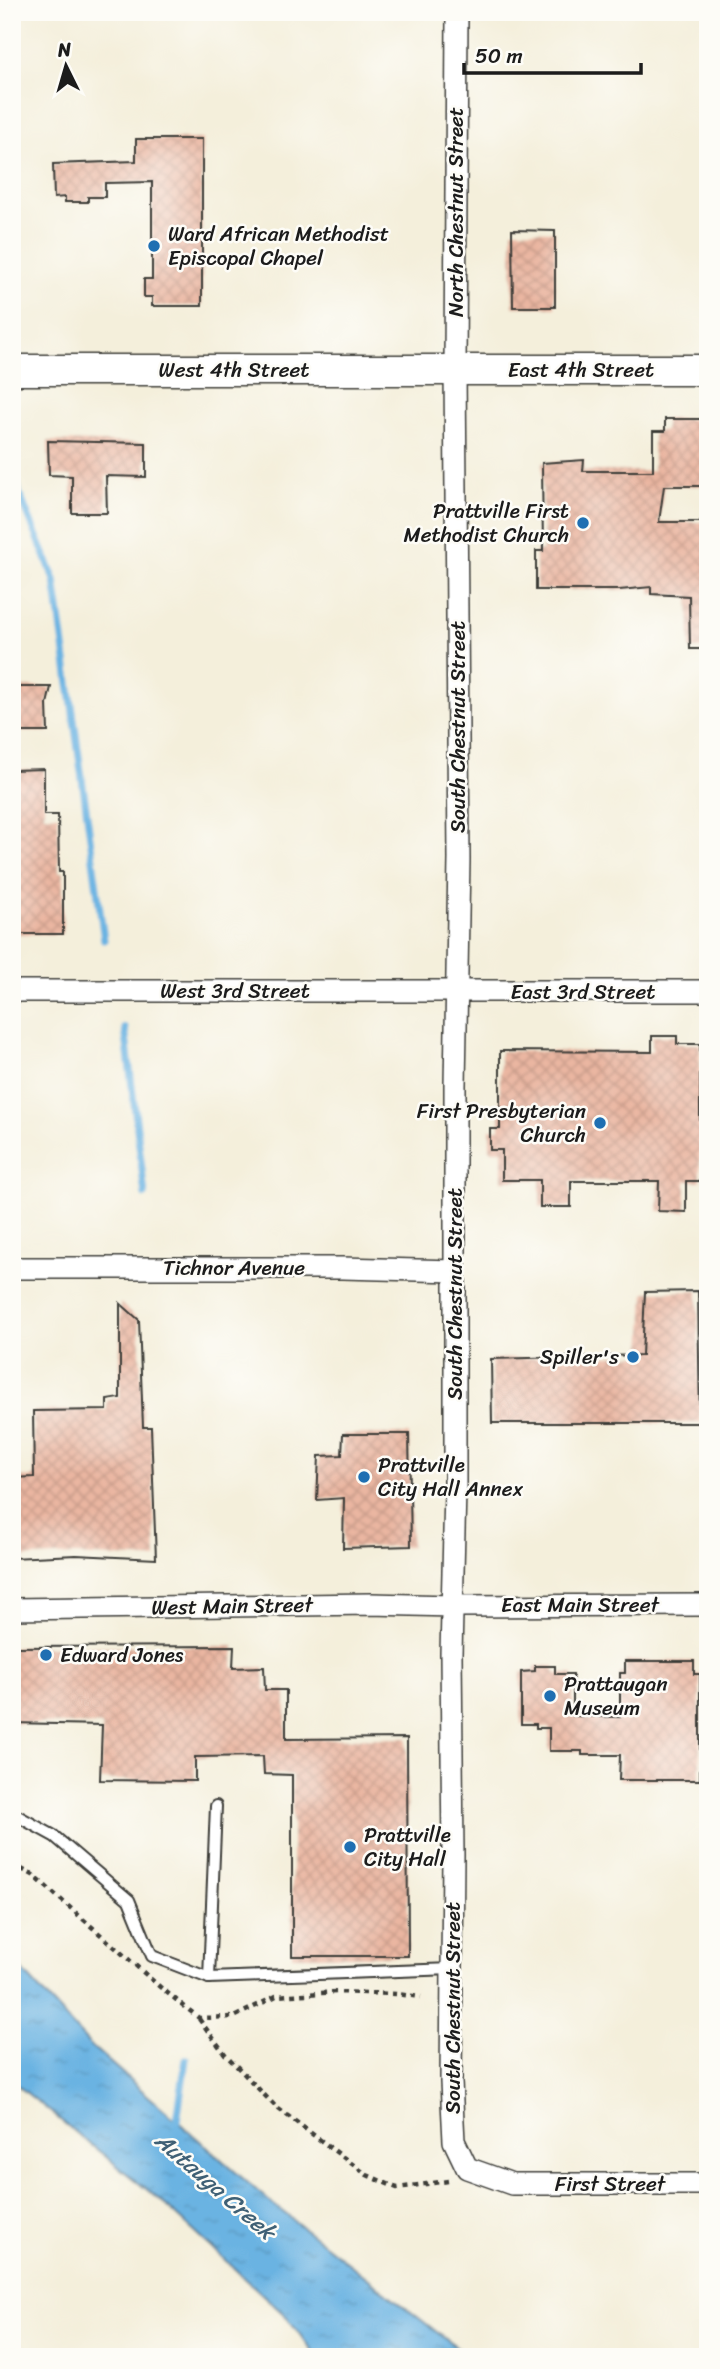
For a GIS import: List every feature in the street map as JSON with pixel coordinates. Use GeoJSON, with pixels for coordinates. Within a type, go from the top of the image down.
{"type":"FeatureCollection","features":[{"type":"Feature","properties":{"kind":"main road","name":"West 4th Street"},"geometry":{"type":"LineString","coordinates":[[12,370],[455,370]]}},
{"type":"Feature","properties":{"kind":"main road","name":"East 4th Street"},"geometry":{"type":"LineString","coordinates":[[455,370],[708,370]]}},
{"type":"Feature","properties":{"kind":"street","name":"North Chestnut Street"},"geometry":{"type":"LineString","coordinates":[[455,370],[457,12]]}},
{"type":"Feature","properties":{"kind":"street","name":"South Chestnut Street"},"geometry":{"type":"LineString","coordinates":[[455,370],[458,993],[455,1085],[451,2082],[454,2141],[467,2168],[512,2184]]}},
{"type":"Feature","properties":{"kind":"street","name":"West 3rd Street"},"geometry":{"type":"LineString","coordinates":[[12,991],[458,993]]}},
{"type":"Feature","properties":{"kind":"street","name":"East 3rd Street"},"geometry":{"type":"LineString","coordinates":[[458,993],[708,991]]}},
{"type":"Feature","properties":{"kind":"street","name":"Tichnor Avenue"},"geometry":{"type":"LineString","coordinates":[[12,1268],[342,1268],[455,1271]]}},
{"type":"Feature","properties":{"kind":"street","name":"West Main Street"},"geometry":{"type":"LineString","coordinates":[[12,1609],[371,1604],[452,1606]]}},
{"type":"Feature","properties":{"kind":"street","name":"East Main Street"},"geometry":{"type":"LineString","coordinates":[[452,1606],[708,1605]]}},
{"type":"Feature","properties":{"kind":"street","name":"First Street"},"geometry":{"type":"LineString","coordinates":[[512,2184],[708,2184]]}},
{"type":"Feature","properties":{"kind":"lane"},"geometry":{"type":"LineString","coordinates":[[209,1978],[216,1806]]}},
{"type":"Feature","properties":{"kind":"lane"},"geometry":{"type":"LineString","coordinates":[[12,1813],[54,1836],[129,1900],[152,1956],[209,1978],[452,1969]]}},
{"type":"Feature","properties":{"kind":"path"},"geometry":{"type":"LineString","coordinates":[[199,2018],[225,2054],[276,2107],[367,2175],[397,2188],[448,2181]]}},
{"type":"Feature","properties":{"kind":"water","name":"Autauga Creek"},"geometry":{"type":"Polygon","coordinates":[[[12,1959],[90,2045],[270,2202],[472,2357],[316,2357],[288,2318],[161,2201],[12,2081],[12,1959]]]}},
{"type":"Feature","properties":{"kind":"building"},"geometry":{"type":"Polygon","coordinates":[[[136,139],[202,139],[202,306],[152,306],[152,297],[144,297],[144,279],[152,279],[152,182],[105,183],[105,197],[88,197],[88,202],[65,202],[65,197],[54,198],[53,164],[136,161],[136,139]]]}},
{"type":"Feature","properties":{"kind":"building"},"geometry":{"type":"Polygon","coordinates":[[[512,230],[555,231],[555,307],[513,307],[512,230]]]}},
{"type":"Feature","properties":{"kind":"building","name":"Prattville First Methodist Church"},"geometry":{"type":"Polygon","coordinates":[[[665,419],[708,419],[708,486],[664,486],[659,522],[708,522],[708,649],[690,649],[689,596],[651,594],[651,587],[619,590],[536,590],[536,551],[543,551],[542,463],[584,460],[583,471],[653,471],[653,431],[665,431],[665,419]]]}},
{"type":"Feature","properties":{"kind":"building"},"geometry":{"type":"Polygon","coordinates":[[[48,441],[146,443],[146,477],[106,476],[107,513],[72,513],[72,476],[49,475],[48,441]]]}},
{"type":"Feature","properties":{"kind":"building"},"geometry":{"type":"Polygon","coordinates":[[[12,687],[51,687],[47,704],[48,732],[12,732],[12,687]]]}},
{"type":"Feature","properties":{"kind":"building"},"geometry":{"type":"Polygon","coordinates":[[[44,769],[44,815],[58,815],[59,872],[63,872],[63,934],[12,934],[12,770],[44,769]]]}},
{"type":"Feature","properties":{"kind":"building","name":"First Presbyterian Church"},"geometry":{"type":"Polygon","coordinates":[[[652,1036],[677,1036],[677,1044],[700,1044],[700,1181],[686,1181],[686,1212],[658,1211],[659,1181],[571,1181],[571,1207],[540,1207],[540,1180],[502,1180],[502,1150],[490,1150],[490,1129],[500,1129],[500,1051],[652,1052],[652,1036]]]}},
{"type":"Feature","properties":{"kind":"building","name":"Spiller's"},"geometry":{"type":"Polygon","coordinates":[[[698,1291],[700,1423],[492,1423],[491,1359],[642,1355],[645,1292],[698,1291]]]}},
{"type":"Feature","properties":{"kind":"building"},"geometry":{"type":"Polygon","coordinates":[[[120,1303],[139,1320],[143,1427],[151,1427],[156,1559],[76,1555],[12,1558],[12,1478],[34,1477],[33,1411],[107,1410],[107,1400],[120,1398],[120,1303]]]}},
{"type":"Feature","properties":{"kind":"building","name":"Prattville City Hall Annex"},"geometry":{"type":"Polygon","coordinates":[[[343,1434],[409,1434],[411,1546],[343,1548],[344,1498],[317,1500],[319,1456],[342,1455],[343,1434]]]}},
{"type":"Feature","properties":{"kind":"building"},"geometry":{"type":"Polygon","coordinates":[[[234,1646],[233,1668],[264,1667],[265,1690],[286,1690],[286,1739],[407,1738],[408,1956],[292,1956],[292,1775],[264,1774],[263,1756],[195,1757],[195,1781],[100,1780],[102,1725],[12,1723],[12,1647],[234,1646]]]}},
{"type":"Feature","properties":{"kind":"building"},"geometry":{"type":"Polygon","coordinates":[[[625,1661],[694,1661],[694,1674],[700,1674],[700,1780],[619,1780],[620,1755],[582,1755],[582,1751],[549,1751],[549,1728],[536,1728],[536,1724],[521,1724],[521,1672],[535,1671],[535,1666],[555,1666],[555,1674],[573,1674],[573,1716],[620,1717],[620,1673],[625,1673],[625,1661]]]}},
{"type":"Feature","properties":{"kind":"waterway"},"geometry":{"type":"LineString","coordinates":[[12,460],[19,493],[55,580],[104,940]]}},
{"type":"Feature","properties":{"kind":"waterway"},"geometry":{"type":"LineString","coordinates":[[125,1028],[145,1195]]}},
{"type":"Feature","properties":{"kind":"waterway","name":"Autauga Creek"},"geometry":{"type":"LineString","coordinates":[[176,2127],[186,2059]]}},
{"type":"Feature","properties":{"kind":"place","name":"Ward African Methodist Episcopal Chapel"},"geometry":{"type":"Point","coordinates":[154,246]}},
{"type":"Feature","properties":{"kind":"place","name":"Prattville First Methodist Church"},"geometry":{"type":"Point","coordinates":[583,523]}},
{"type":"Feature","properties":{"kind":"place","name":"First Presbyterian Church"},"geometry":{"type":"Point","coordinates":[600,1123]}},
{"type":"Feature","properties":{"kind":"place","name":"Spiller's"},"geometry":{"type":"Point","coordinates":[633,1357]}},
{"type":"Feature","properties":{"kind":"place","name":"Prattville City Hall Annex"},"geometry":{"type":"Point","coordinates":[364,1477]}},
{"type":"Feature","properties":{"kind":"place","name":"Edward Jones"},"geometry":{"type":"Point","coordinates":[46,1655]}},
{"type":"Feature","properties":{"kind":"place","name":"Prattaugan Museum"},"geometry":{"type":"Point","coordinates":[550,1696]}},
{"type":"Feature","properties":{"kind":"place","name":"Prattville City Hall"},"geometry":{"type":"Point","coordinates":[350,1847]}}]}
